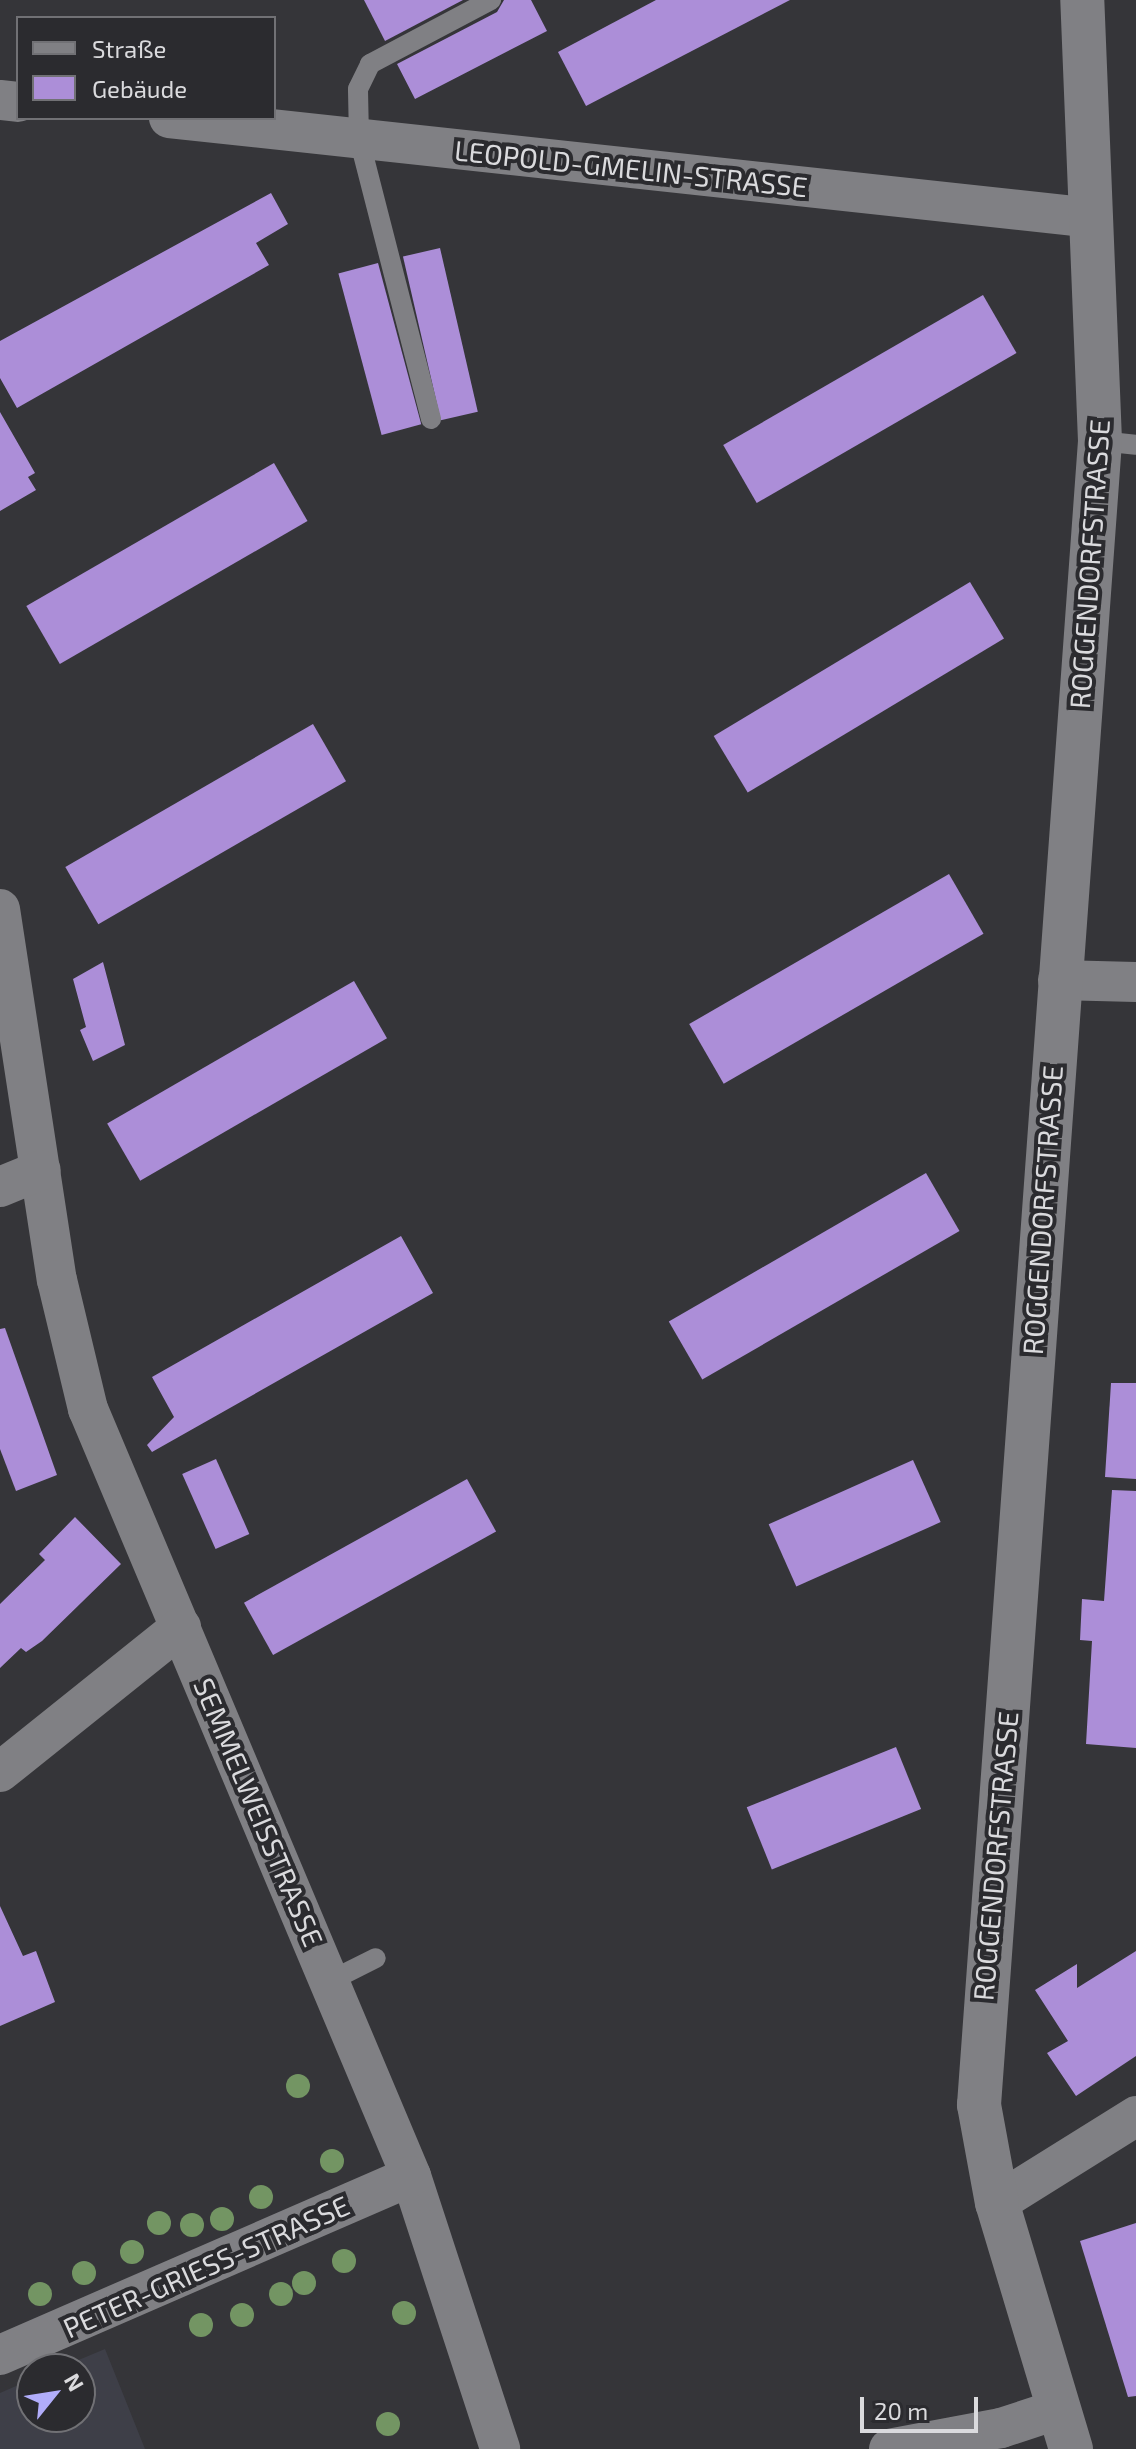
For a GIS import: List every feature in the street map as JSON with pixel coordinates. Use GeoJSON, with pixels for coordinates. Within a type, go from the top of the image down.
{"type":"FeatureCollection","features":[{"type":"Feature","properties":{"kind":"street","name":"ROGGENDORFSTRASSE"},"geometry":{"type":"LineString","coordinates":[[889,2449],[1001,2428],[1065,2429],[997,2203],[979,2105],[982,2023],[1058,980],[1118,443],[1092,218],[1082,0]]}},
{"type":"Feature","properties":{"kind":"street","name":"LEOPOLD-GMELIN-STRASSE"},"geometry":{"type":"LineString","coordinates":[[188,120],[1092,218]]}},
{"type":"Feature","properties":{"kind":"street","name":"SEMMELWEISSTRASSE"},"geometry":{"type":"LineString","coordinates":[[0,909],[70,1346],[88,1409],[411,2176],[500,2449]]}},
{"type":"Feature","properties":{"kind":"street"},"geometry":{"type":"LineString","coordinates":[[1058,980],[1136,982]]}},
{"type":"Feature","properties":{"kind":"street"},"geometry":{"type":"LineString","coordinates":[[0,1187],[41,1170]]}},
{"type":"Feature","properties":{"kind":"street"},"geometry":{"type":"LineString","coordinates":[[0,1772],[181,1627]]}},
{"type":"Feature","properties":{"kind":"street"},"geometry":{"type":"LineString","coordinates":[[997,2203],[1136,2116]]}},
{"type":"Feature","properties":{"kind":"street","name":"PETER-GRIESS-STRASSE"},"geometry":{"type":"LineString","coordinates":[[0,2355],[411,2176]]}},
{"type":"Feature","properties":{"kind":"lane"},"geometry":{"type":"LineString","coordinates":[[431,419],[359,138],[358,89],[370,64],[491,0]]}},
{"type":"Feature","properties":{"kind":"lane"},"geometry":{"type":"LineString","coordinates":[[330,1981],[376,1958]]}},
{"type":"Feature","properties":{"kind":"shaded area"},"geometry":{"type":"Polygon","coordinates":[[[105,2349],[145,2449],[0,2449],[0,2393],[16,2386],[16,2433],[96,2433],[95,2353],[105,2349]]]}},
{"type":"Feature","properties":{"kind":"building"},"geometry":{"type":"Polygon","coordinates":[[[364,0],[463,0],[385,41],[364,0]]]}},
{"type":"Feature","properties":{"kind":"building"},"geometry":{"type":"Polygon","coordinates":[[[504,0],[531,0],[547,31],[415,99],[397,64],[497,12],[504,0]]]}},
{"type":"Feature","properties":{"kind":"building"},"geometry":{"type":"Polygon","coordinates":[[[656,0],[790,0],[586,106],[558,52],[656,0]]]}},
{"type":"Feature","properties":{"kind":"building"},"geometry":{"type":"Polygon","coordinates":[[[271,193],[288,224],[256,243],[269,265],[17,408],[0,378],[0,341],[271,193]]]}},
{"type":"Feature","properties":{"kind":"building"},"geometry":{"type":"Polygon","coordinates":[[[440,248],[478,412],[441,420],[403,257],[440,248]]]}},
{"type":"Feature","properties":{"kind":"building"},"geometry":{"type":"Polygon","coordinates":[[[378,263],[421,424],[382,435],[338,274],[378,263]]]}},
{"type":"Feature","properties":{"kind":"building"},"geometry":{"type":"Polygon","coordinates":[[[983,295],[1016,353],[757,503],[723,445],[983,295]]]}},
{"type":"Feature","properties":{"kind":"building"},"geometry":{"type":"Polygon","coordinates":[[[0,412],[35,473],[28,477],[36,490],[0,511],[0,412]]]}},
{"type":"Feature","properties":{"kind":"building"},"geometry":{"type":"Polygon","coordinates":[[[274,463],[308,521],[60,664],[26,606],[274,463]]]}},
{"type":"Feature","properties":{"kind":"building"},"geometry":{"type":"Polygon","coordinates":[[[970,582],[1004,639],[748,793],[714,736],[970,582]]]}},
{"type":"Feature","properties":{"kind":"building"},"geometry":{"type":"Polygon","coordinates":[[[313,724],[346,781],[98,924],[65,867],[313,724]]]}},
{"type":"Feature","properties":{"kind":"building"},"geometry":{"type":"Polygon","coordinates":[[[949,874],[984,934],[724,1084],[689,1024],[949,874]]]}},
{"type":"Feature","properties":{"kind":"building"},"geometry":{"type":"Polygon","coordinates":[[[103,962],[125,1045],[93,1061],[80,1030],[86,1027],[73,979],[103,962]]]}},
{"type":"Feature","properties":{"kind":"building"},"geometry":{"type":"Polygon","coordinates":[[[354,981],[387,1038],[140,1181],[107,1124],[354,981]]]}},
{"type":"Feature","properties":{"kind":"building"},"geometry":{"type":"Polygon","coordinates":[[[926,1173],[959,1231],[702,1380],[669,1322],[926,1173]]]}},
{"type":"Feature","properties":{"kind":"building"},"geometry":{"type":"Polygon","coordinates":[[[401,1236],[433,1293],[152,1452],[147,1445],[174,1417],[152,1377],[401,1236]]]}},
{"type":"Feature","properties":{"kind":"building"},"geometry":{"type":"Polygon","coordinates":[[[5,1328],[57,1475],[16,1491],[0,1449],[0,1329],[5,1328]]]}},
{"type":"Feature","properties":{"kind":"building"},"geometry":{"type":"Polygon","coordinates":[[[1111,1383],[1136,1383],[1136,1479],[1105,1477],[1111,1383]]]}},
{"type":"Feature","properties":{"kind":"building"},"geometry":{"type":"Polygon","coordinates":[[[216,1459],[249,1534],[216,1549],[182,1474],[216,1459]]]}},
{"type":"Feature","properties":{"kind":"building"},"geometry":{"type":"Polygon","coordinates":[[[913,1460],[941,1522],[796,1586],[769,1524],[913,1460]]]}},
{"type":"Feature","properties":{"kind":"building"},"geometry":{"type":"Polygon","coordinates":[[[467,1479],[496,1531],[273,1655],[244,1603],[467,1479]]]}},
{"type":"Feature","properties":{"kind":"building"},"geometry":{"type":"Polygon","coordinates":[[[1112,1490],[1136,1491],[1136,1748],[1086,1744],[1092,1641],[1080,1640],[1082,1599],[1104,1601],[1112,1490]]]}},
{"type":"Feature","properties":{"kind":"building"},"geometry":{"type":"Polygon","coordinates":[[[75,1517],[121,1564],[42,1641],[26,1652],[21,1648],[0,1668],[0,1604],[45,1560],[39,1554],[75,1517]]]}},
{"type":"Feature","properties":{"kind":"building"},"geometry":{"type":"Polygon","coordinates":[[[896,1747],[921,1809],[772,1869],[747,1807],[896,1747]]]}},
{"type":"Feature","properties":{"kind":"building"},"geometry":{"type":"Polygon","coordinates":[[[0,1906],[23,1956],[36,1951],[55,2002],[0,2026],[0,1906]]]}},
{"type":"Feature","properties":{"kind":"building"},"geometry":{"type":"Polygon","coordinates":[[[1136,1951],[1136,2056],[1076,2096],[1047,2053],[1068,2041],[1035,1990],[1077,1964],[1077,1988],[1136,1951]]]}},
{"type":"Feature","properties":{"kind":"building"},"geometry":{"type":"Polygon","coordinates":[[[1136,2223],[1136,2396],[1128,2397],[1080,2241],[1136,2223]]]}}]}
